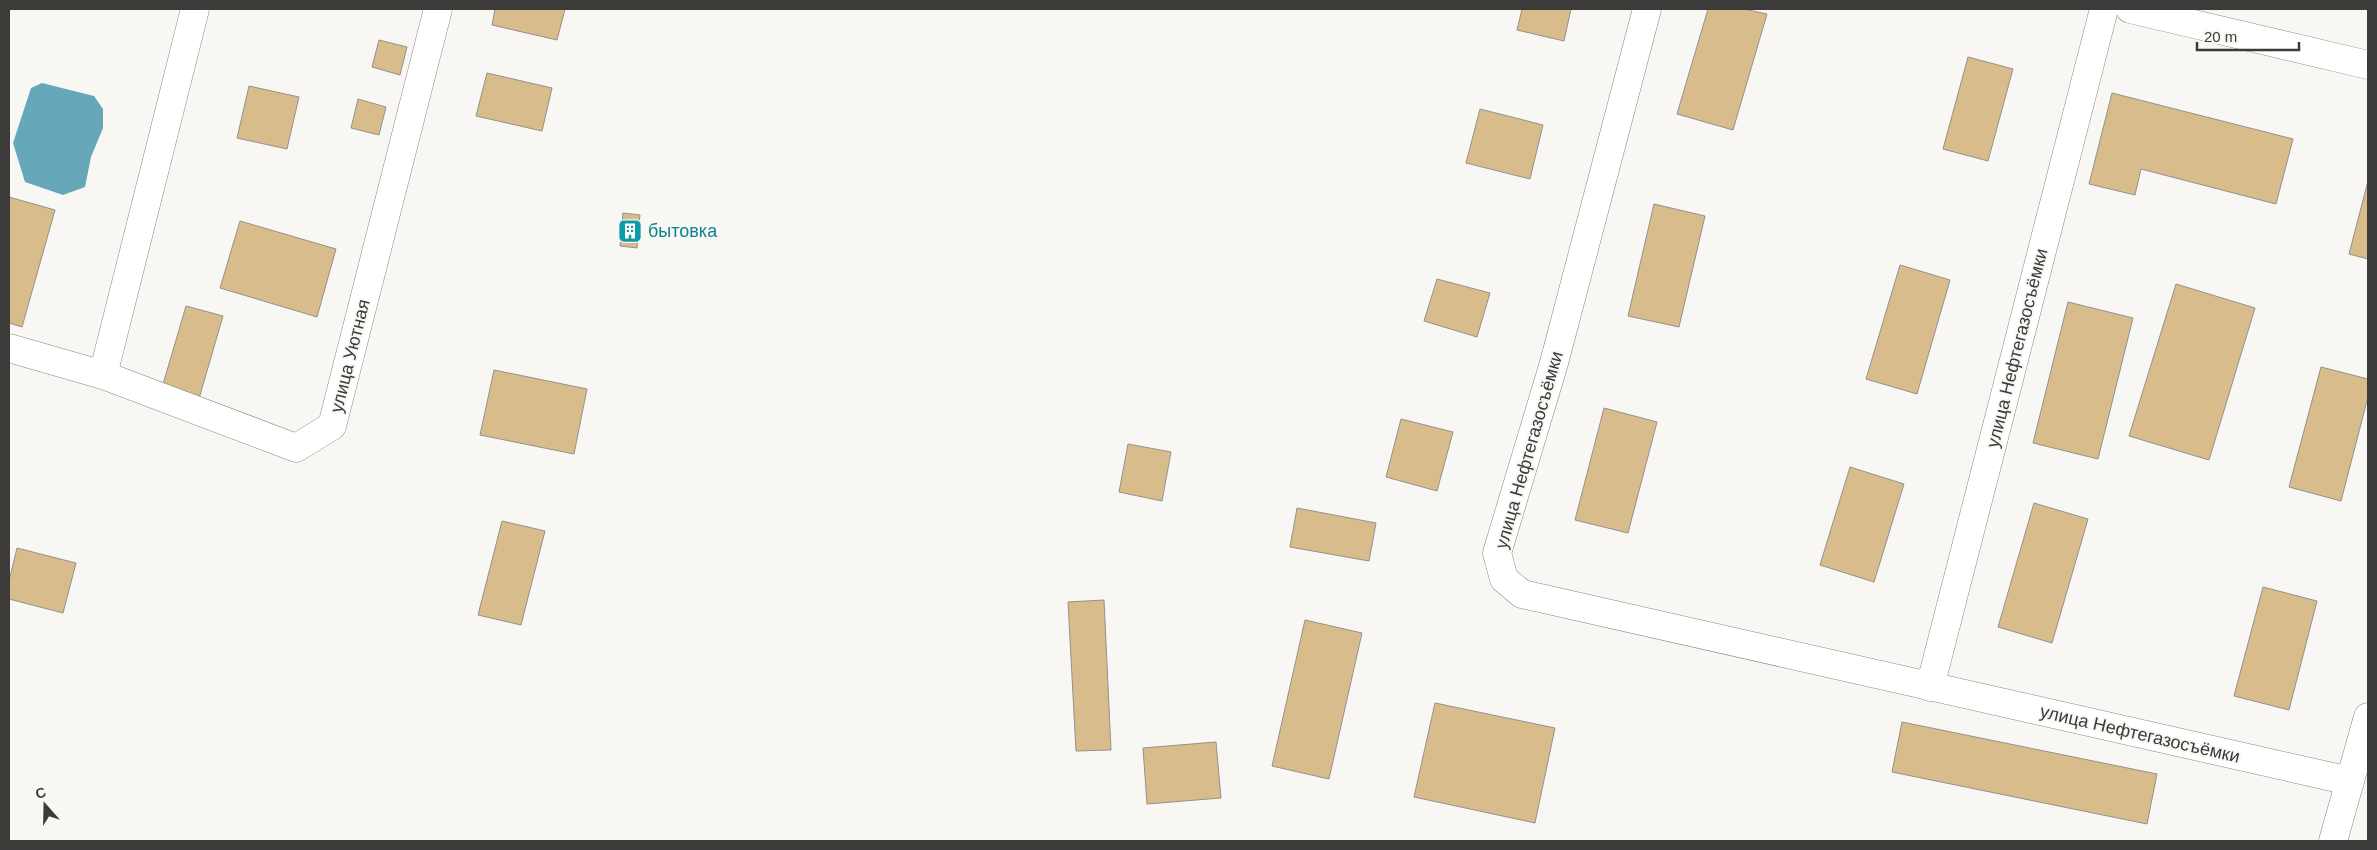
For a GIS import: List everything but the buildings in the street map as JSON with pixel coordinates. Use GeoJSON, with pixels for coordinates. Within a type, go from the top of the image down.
{"type":"FeatureCollection","features":[{"type":"Feature","properties":{"kind":"street"},"geometry":{"type":"LineString","coordinates":[[103,375],[195,9]]}},
{"type":"Feature","properties":{"kind":"street","name":"улица Уютная"},"geometry":{"type":"LineString","coordinates":[[9,348],[103,375],[296,448],[332,426],[438,9]]}},
{"type":"Feature","properties":{"kind":"street","name":"улица Нефтегазосъёмки"},"geometry":{"type":"LineString","coordinates":[[1647,9],[1554,362],[1497,553],[1504,578],[1522,594],[2350,781]]}},
{"type":"Feature","properties":{"kind":"street","name":"улица Нефтегазосъёмки"},"geometry":{"type":"LineString","coordinates":[[1930,687],[2104,9]]}},
{"type":"Feature","properties":{"kind":"street"},"geometry":{"type":"LineString","coordinates":[[2130,9],[2368,65]]}},
{"type":"Feature","properties":{"kind":"street"},"geometry":{"type":"LineString","coordinates":[[2333,841],[2368,717]]}},
{"type":"Feature","properties":{"kind":"water"},"geometry":{"type":"Polygon","coordinates":[[[42,83],[94,96],[103,109],[103,128],[91,157],[85,187],[63,195],[25,182],[13,143],[31,88],[42,83]]]}},
{"type":"Feature","properties":{"kind":"place","name":"бытовка"},"geometry":{"type":"Point","coordinates":[630,231]}}]}
